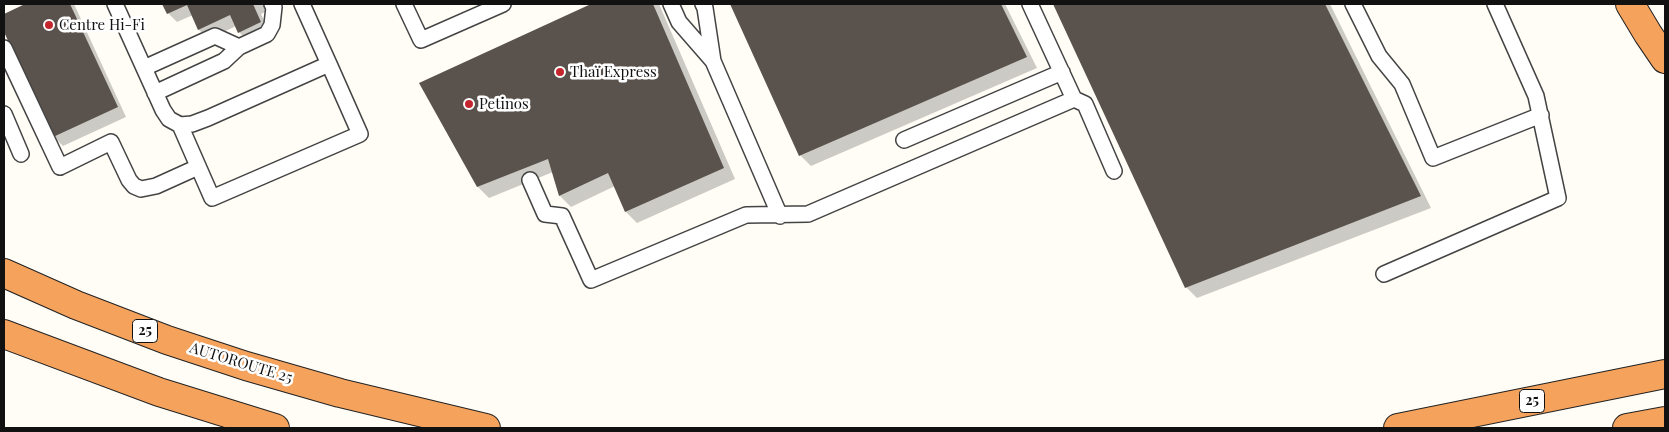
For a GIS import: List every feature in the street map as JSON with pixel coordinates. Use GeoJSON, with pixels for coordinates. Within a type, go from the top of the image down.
{"type":"FeatureCollection","features":[{"type":"Feature","properties":{"kind":"highway"},"geometry":{"type":"LineString","coordinates":[[1630,4],[1665,59]]}},
{"type":"Feature","properties":{"kind":"highway","name":"AUTOROUTE 25"},"geometry":{"type":"LineString","coordinates":[[4,273],[166,340],[246,366],[349,395],[486,428]]}},
{"type":"Feature","properties":{"kind":"highway"},"geometry":{"type":"LineString","coordinates":[[4,334],[150,389],[275,428]]}},
{"type":"Feature","properties":{"kind":"highway","name":"25"},"geometry":{"type":"LineString","coordinates":[[1398,428],[1665,374]]}},
{"type":"Feature","properties":{"kind":"highway"},"geometry":{"type":"LineString","coordinates":[[1627,428],[1665,421]]}},
{"type":"Feature","properties":{"kind":"lane"},"geometry":{"type":"LineString","coordinates":[[115,4],[163,110],[169,119],[180,125],[192,124],[208,118],[329,64]]}},
{"type":"Feature","properties":{"kind":"lane"},"geometry":{"type":"LineString","coordinates":[[155,93],[224,61],[238,47],[267,34],[272,25],[274,7],[272,4]]}},
{"type":"Feature","properties":{"kind":"lane"},"geometry":{"type":"LineString","coordinates":[[180,125],[212,198],[360,134],[302,4]]}},
{"type":"Feature","properties":{"kind":"lane"},"geometry":{"type":"LineString","coordinates":[[404,4],[421,40],[503,4]]}},
{"type":"Feature","properties":{"kind":"lane"},"geometry":{"type":"LineString","coordinates":[[671,4],[680,22],[713,61]]}},
{"type":"Feature","properties":{"kind":"lane"},"geometry":{"type":"LineString","coordinates":[[703,4],[713,61],[780,216]]}},
{"type":"Feature","properties":{"kind":"lane"},"geometry":{"type":"LineString","coordinates":[[1030,4],[1074,99],[1085,104],[1114,171]]}},
{"type":"Feature","properties":{"kind":"lane"},"geometry":{"type":"LineString","coordinates":[[1353,4],[1379,56],[1402,84],[1433,158],[1541,115]]}},
{"type":"Feature","properties":{"kind":"lane"},"geometry":{"type":"LineString","coordinates":[[1384,274],[1558,198],[1536,96],[1495,4]]}},
{"type":"Feature","properties":{"kind":"lane"},"geometry":{"type":"LineString","coordinates":[[144,68],[216,36],[238,47]]}},
{"type":"Feature","properties":{"kind":"lane"},"geometry":{"type":"LineString","coordinates":[[4,48],[60,167],[111,142],[129,180],[134,186],[141,189],[156,186],[198,168]]}},
{"type":"Feature","properties":{"kind":"lane"},"geometry":{"type":"LineString","coordinates":[[904,140],[1062,72]]}},
{"type":"Feature","properties":{"kind":"lane"},"geometry":{"type":"LineString","coordinates":[[530,180],[545,214],[562,216],[591,280],[746,215],[780,216],[808,214],[1074,99]]}},
{"type":"Feature","properties":{"kind":"lane"},"geometry":{"type":"LineString","coordinates":[[4,114],[20,154]]}},
{"type":"Feature","properties":{"kind":"building"},"geometry":{"type":"Polygon","coordinates":[[[25,4],[70,4],[118,107],[53,137],[4,32],[4,14],[25,4]]]}},
{"type":"Feature","properties":{"kind":"building"},"geometry":{"type":"Polygon","coordinates":[[[162,4],[253,4],[261,22],[238,33],[230,15],[198,30],[187,5],[167,14],[162,4]]]}},
{"type":"Feature","properties":{"kind":"building"},"geometry":{"type":"Polygon","coordinates":[[[591,4],[653,4],[724,168],[625,212],[608,173],[559,196],[548,159],[477,187],[419,83],[591,4]]]}},
{"type":"Feature","properties":{"kind":"building"},"geometry":{"type":"Polygon","coordinates":[[[730,4],[1001,4],[1027,57],[799,156],[730,4]]]}},
{"type":"Feature","properties":{"kind":"building"},"geometry":{"type":"Polygon","coordinates":[[[1053,4],[1325,4],[1421,196],[1185,288],[1053,4]]]}},
{"type":"Feature","properties":{"kind":"place","name":"Centre Hi-Fi"},"geometry":{"type":"Point","coordinates":[49,25]}},
{"type":"Feature","properties":{"kind":"place","name":"Thaï Express"},"geometry":{"type":"Point","coordinates":[560,72]}},
{"type":"Feature","properties":{"kind":"place","name":"Petinos"},"geometry":{"type":"Point","coordinates":[469,104]}}]}
